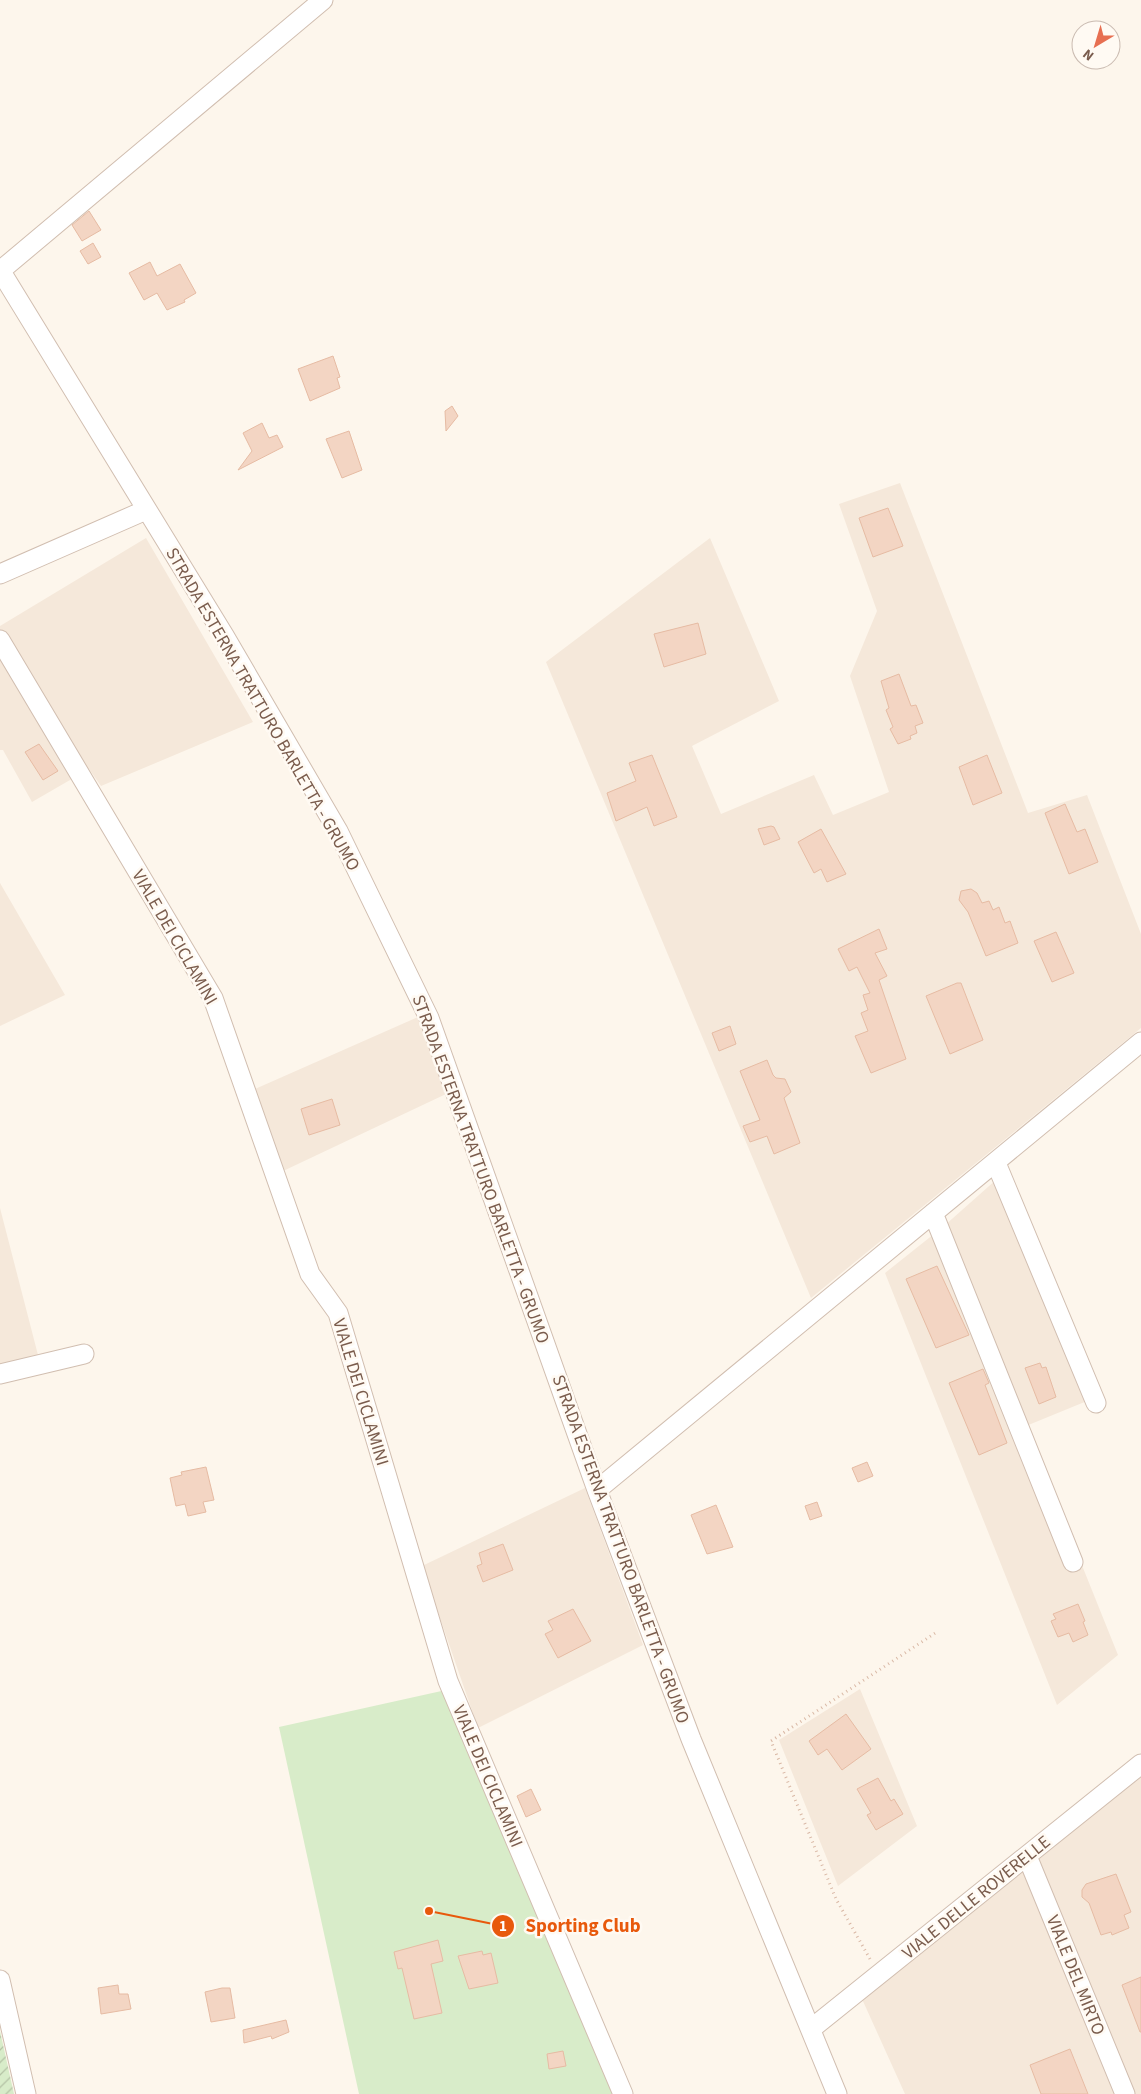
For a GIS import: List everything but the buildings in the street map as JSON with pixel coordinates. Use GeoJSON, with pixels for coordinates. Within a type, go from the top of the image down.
{"type":"FeatureCollection","features":[{"type":"Feature","properties":{"kind":"street"},"geometry":{"type":"LineString","coordinates":[[0,270],[323,0]]}},
{"type":"Feature","properties":{"kind":"street","name":"STRADA ESTERNA TRATTURO BARLETTA - GRUMO"},"geometry":{"type":"LineString","coordinates":[[0,270],[225,637],[338,831],[429,1018],[597,1490],[691,1739],[837,2094]]}},
{"type":"Feature","properties":{"kind":"street"},"geometry":{"type":"LineString","coordinates":[[0,574],[146,510]]}},
{"type":"Feature","properties":{"kind":"street","name":"VIALE DEI CICLAMINI"},"geometry":{"type":"LineString","coordinates":[[0,640],[213,998],[310,1274],[338,1313],[448,1682],[623,2094]]}},
{"type":"Feature","properties":{"kind":"street"},"geometry":{"type":"LineString","coordinates":[[597,1490],[996,1164],[1141,1042]]}},
{"type":"Feature","properties":{"kind":"street"},"geometry":{"type":"LineString","coordinates":[[996,1164],[1096,1402]]}},
{"type":"Feature","properties":{"kind":"street"},"geometry":{"type":"LineString","coordinates":[[934,1213],[1073,1562]]}},
{"type":"Feature","properties":{"kind":"street"},"geometry":{"type":"LineString","coordinates":[[0,1374],[84,1354]]}},
{"type":"Feature","properties":{"kind":"street","name":"VIALE DELLE ROVERELLE"},"geometry":{"type":"LineString","coordinates":[[811,2029],[1141,1764]]}},
{"type":"Feature","properties":{"kind":"street","name":"VIALE DEL MIRTO"},"geometry":{"type":"LineString","coordinates":[[1027,1856],[1125,2094]]}},
{"type":"Feature","properties":{"kind":"street"},"geometry":{"type":"LineString","coordinates":[[0,1980],[26,2094]]}},
{"type":"Feature","properties":{"kind":"path"},"geometry":{"type":"LineString","coordinates":[[879,1975],[836,1899],[772,1741],[937,1632]]}},
{"type":"Feature","properties":{"kind":"shaded area"},"geometry":{"type":"Polygon","coordinates":[[[900,483],[1028,813],[1087,795],[1141,934],[1141,1028],[811,1298],[546,662],[710,538],[779,701],[692,746],[721,814],[814,775],[833,815],[889,792],[850,676],[877,611],[839,504],[900,483]]]}},
{"type":"Feature","properties":{"kind":"shaded area"},"geometry":{"type":"Polygon","coordinates":[[[146,538],[253,722],[101,786],[89,769],[32,802],[3,750],[0,750],[0,626],[146,538]]]}},
{"type":"Feature","properties":{"kind":"shaded area"},"geometry":{"type":"Polygon","coordinates":[[[0,883],[65,995],[0,1026],[0,883]]]}},
{"type":"Feature","properties":{"kind":"shaded area"},"geometry":{"type":"Polygon","coordinates":[[[418,1017],[446,1094],[281,1172],[255,1089],[418,1017]]]}},
{"type":"Feature","properties":{"kind":"shaded area"},"geometry":{"type":"Polygon","coordinates":[[[997,1179],[1087,1401],[1026,1426],[1118,1655],[1057,1705],[885,1273],[944,1226],[997,1179]]]}},
{"type":"Feature","properties":{"kind":"shaded area"},"geometry":{"type":"Polygon","coordinates":[[[0,1208],[38,1355],[0,1364],[0,1208]]]}},
{"type":"Feature","properties":{"kind":"shaded area"},"geometry":{"type":"Polygon","coordinates":[[[585,1488],[643,1645],[478,1728],[422,1566],[585,1488]]]}},
{"type":"Feature","properties":{"kind":"shaded area"},"geometry":{"type":"Polygon","coordinates":[[[860,1689],[917,1826],[838,1886],[779,1740],[860,1689]]]}},
{"type":"Feature","properties":{"kind":"shaded area"},"geometry":{"type":"Polygon","coordinates":[[[1141,1774],[1141,2094],[905,2094],[862,1999],[1141,1774]]]}},
{"type":"Feature","properties":{"kind":"green space"},"geometry":{"type":"Polygon","coordinates":[[[446,1690],[615,2094],[359,2094],[279,1727],[446,1690]]]}},
{"type":"Feature","properties":{"kind":"green space"},"geometry":{"type":"Polygon","coordinates":[[[0,2031],[14,2094],[0,2094],[0,2031]]]}},
{"type":"Feature","properties":{"kind":"place","name":"Sporting Club"},"geometry":{"type":"Point","coordinates":[429,1911]}}]}
